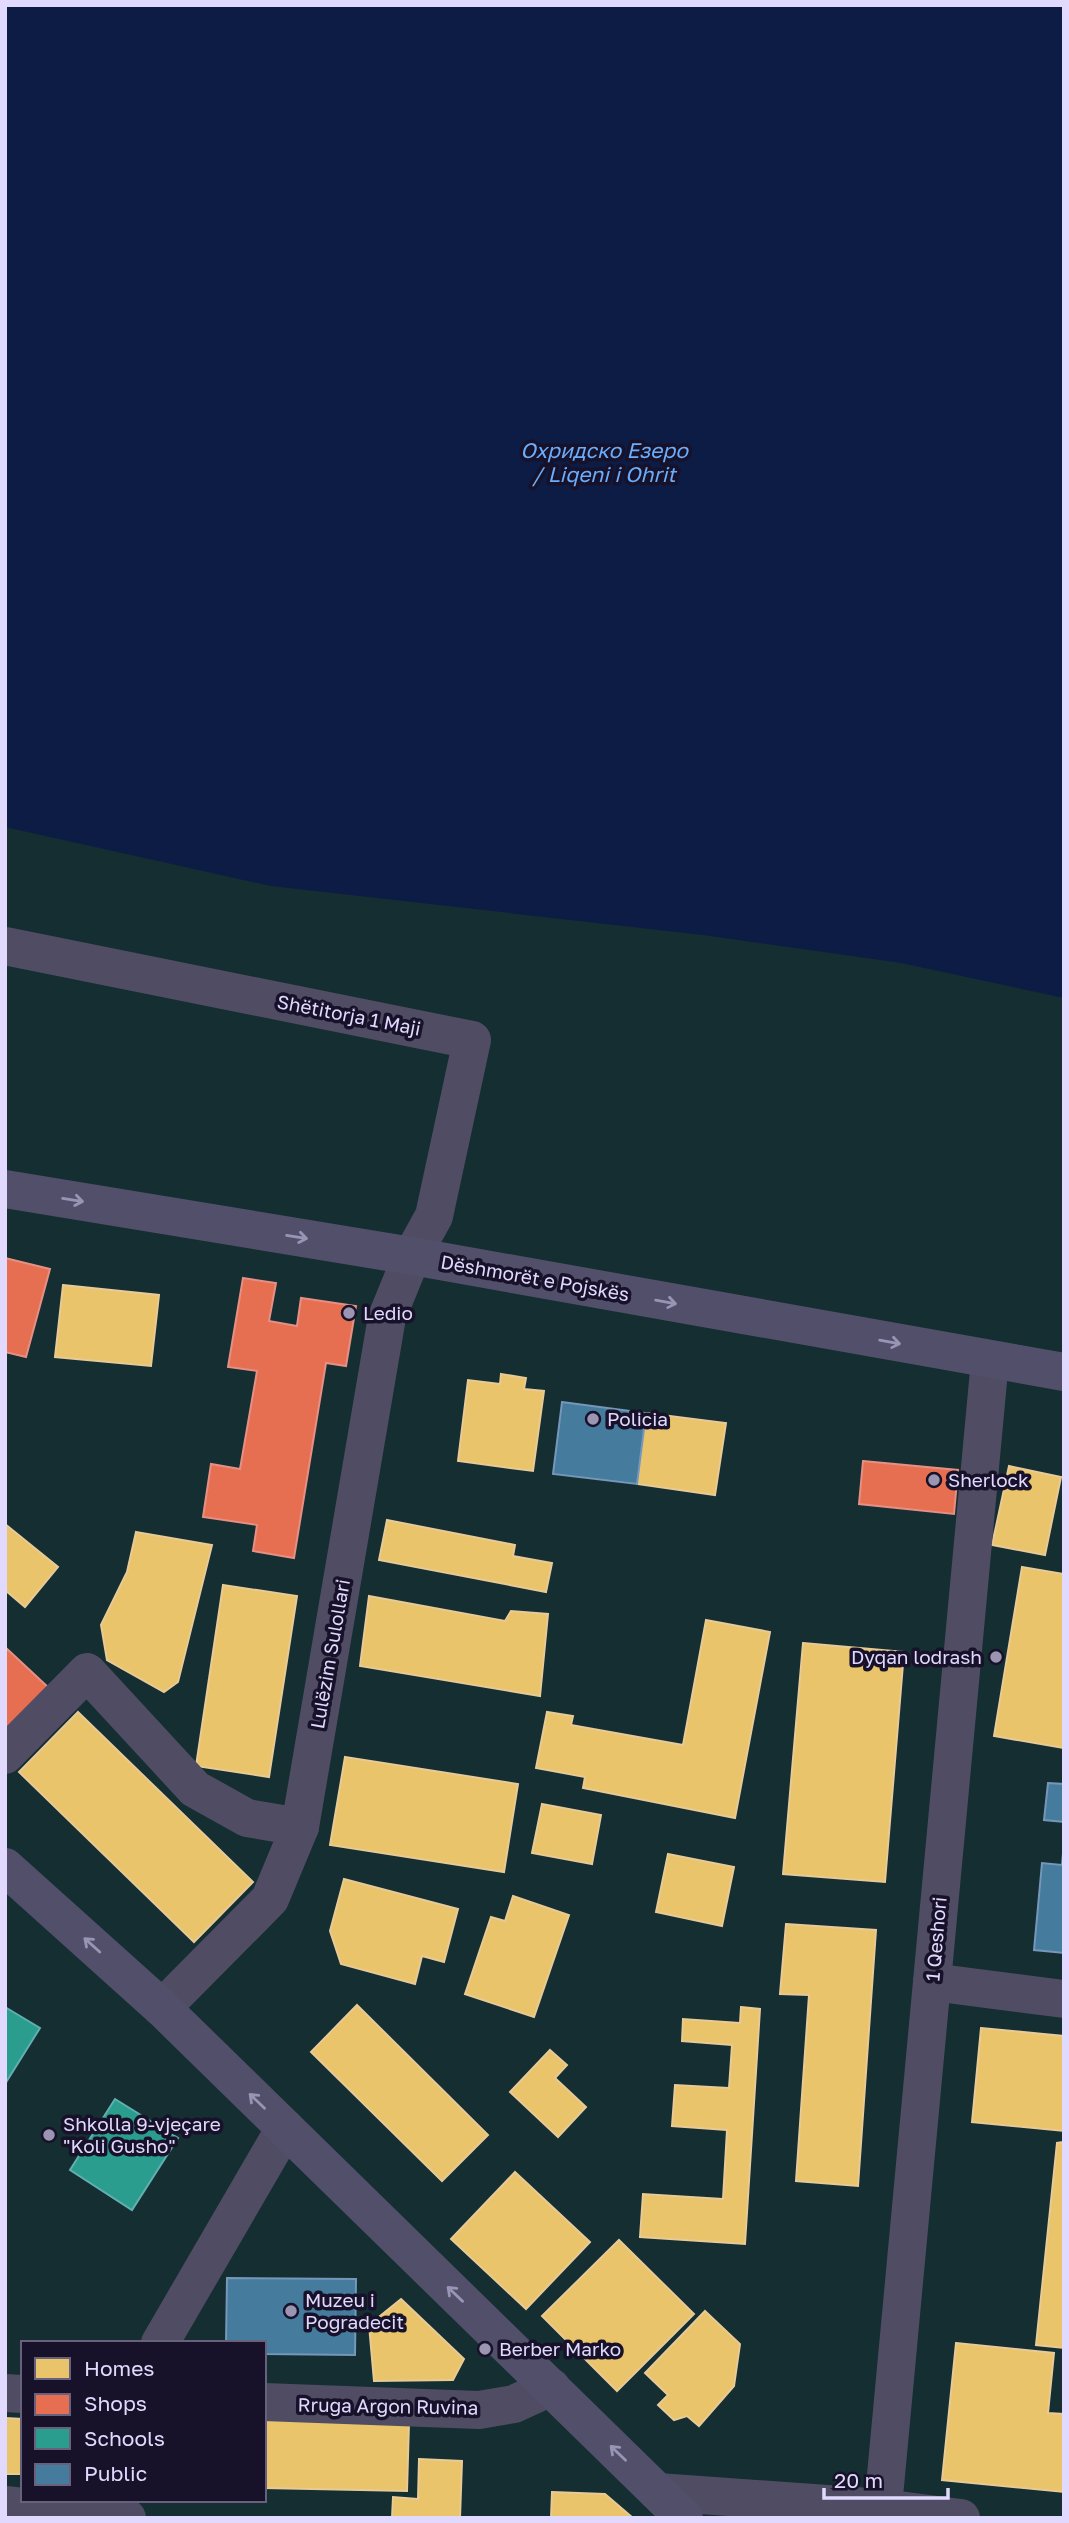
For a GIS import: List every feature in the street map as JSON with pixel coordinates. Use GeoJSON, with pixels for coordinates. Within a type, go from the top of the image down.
{"type":"FeatureCollection","features":[{"type":"Feature","properties":{"kind":"street","name":"Shëtitorja 1 Maji"},"geometry":{"type":"LineString","coordinates":[[5,946],[472,1040],[434,1216],[412,1256]]}},
{"type":"Feature","properties":{"kind":"street","name":"Dëshmorët e Pojskës"},"geometry":{"type":"LineString","coordinates":[[5,1189],[412,1256],[1064,1372]]}},
{"type":"Feature","properties":{"kind":"street","name":"Lulëzim Sulollari"},"geometry":{"type":"LineString","coordinates":[[162,2008],[270,1899],[300,1827],[387,1317],[412,1256]]}},
{"type":"Feature","properties":{"kind":"street","name":"1 Qeshori"},"geometry":{"type":"LineString","coordinates":[[883,2513],[990,1360]]}},
{"type":"Feature","properties":{"kind":"street"},"geometry":{"type":"LineString","coordinates":[[5,1755],[87,1672],[195,1789],[247,1818],[300,1827]]}},
{"type":"Feature","properties":{"kind":"street"},"geometry":{"type":"LineString","coordinates":[[5,1867],[162,2008],[671,2505],[961,2518]]}},
{"type":"Feature","properties":{"kind":"street"},"geometry":{"type":"LineString","coordinates":[[932,1982],[1064,1998]]}},
{"type":"Feature","properties":{"kind":"street"},"geometry":{"type":"LineString","coordinates":[[161,2341],[285,2128]]}},
{"type":"Feature","properties":{"kind":"street","name":"Rruga Argon Ruvina"},"geometry":{"type":"LineString","coordinates":[[266,2402],[479,2410],[514,2404],[551,2387]]}},
{"type":"Feature","properties":{"kind":"street"},"geometry":{"type":"LineString","coordinates":[[5,2505],[127,2518]]}},
{"type":"Feature","properties":{"kind":"green space"},"geometry":{"type":"Polygon","coordinates":[[[5,5],[1064,5],[1064,2518],[5,2518],[5,5]]]}},
{"type":"Feature","properties":{"kind":"water","name":"Охридско Езеро / Liqeni i Ohrit"},"geometry":{"type":"Polygon","coordinates":[[[5,5],[1064,5],[1064,998],[901,963],[703,935],[271,886],[5,827],[5,5]]]}},
{"type":"Feature","properties":{"kind":"building: Homes"},"geometry":{"type":"Polygon","coordinates":[[[63,1285],[159,1295],[151,1366],[55,1357],[63,1285]]]}},
{"type":"Feature","properties":{"kind":"building: Homes"},"geometry":{"type":"Polygon","coordinates":[[[501,1374],[526,1378],[524,1389],[544,1391],[533,1471],[458,1461],[468,1380],[500,1384],[501,1374]]]}},
{"type":"Feature","properties":{"kind":"building: Homes"},"geometry":{"type":"Polygon","coordinates":[[[646,1413],[726,1423],[715,1495],[637,1484],[646,1413]]]}},
{"type":"Feature","properties":{"kind":"building: Homes"},"geometry":{"type":"Polygon","coordinates":[[[1009,1466],[1061,1477],[1045,1555],[992,1545],[1009,1466]]]}},
{"type":"Feature","properties":{"kind":"building: Homes"},"geometry":{"type":"Polygon","coordinates":[[[387,1520],[515,1545],[513,1556],[552,1563],[546,1592],[379,1560],[387,1520]]]}},
{"type":"Feature","properties":{"kind":"building: Homes"},"geometry":{"type":"Polygon","coordinates":[[[5,1524],[58,1567],[25,1607],[5,1590],[5,1524]]]}},
{"type":"Feature","properties":{"kind":"building: Homes"},"geometry":{"type":"Polygon","coordinates":[[[136,1532],[212,1545],[178,1682],[164,1692],[107,1660],[101,1625],[127,1572],[136,1532]]]}},
{"type":"Feature","properties":{"kind":"building: Homes"},"geometry":{"type":"Polygon","coordinates":[[[1022,1567],[1064,1574],[1064,1748],[994,1736],[1022,1567]]]}},
{"type":"Feature","properties":{"kind":"building: Homes"},"geometry":{"type":"Polygon","coordinates":[[[223,1585],[297,1596],[269,1777],[196,1766],[223,1585]]]}},
{"type":"Feature","properties":{"kind":"building: Homes"},"geometry":{"type":"Polygon","coordinates":[[[369,1596],[505,1621],[511,1611],[548,1614],[540,1696],[360,1666],[369,1596]]]}},
{"type":"Feature","properties":{"kind":"building: Homes"},"geometry":{"type":"Polygon","coordinates":[[[706,1620],[770,1632],[735,1818],[583,1788],[585,1777],[536,1768],[547,1712],[573,1716],[571,1725],[683,1745],[706,1620]]]}},
{"type":"Feature","properties":{"kind":"building: Homes"},"geometry":{"type":"Polygon","coordinates":[[[803,1643],[904,1652],[885,1882],[783,1874],[803,1643]]]}},
{"type":"Feature","properties":{"kind":"building: Homes"},"geometry":{"type":"Polygon","coordinates":[[[78,1712],[253,1882],[194,1942],[19,1772],[78,1712]]]}},
{"type":"Feature","properties":{"kind":"building: Homes"},"geometry":{"type":"Polygon","coordinates":[[[345,1757],[518,1784],[504,1872],[330,1845],[345,1757]]]}},
{"type":"Feature","properties":{"kind":"building: Homes"},"geometry":{"type":"Polygon","coordinates":[[[542,1804],[601,1815],[592,1864],[532,1853],[542,1804]]]}},
{"type":"Feature","properties":{"kind":"building: Homes"},"geometry":{"type":"Polygon","coordinates":[[[668,1854],[734,1867],[722,1926],[656,1912],[668,1854]]]}},
{"type":"Feature","properties":{"kind":"building: Homes"},"geometry":{"type":"Polygon","coordinates":[[[344,1879],[458,1909],[444,1962],[422,1956],[415,1984],[341,1964],[330,1931],[344,1879]]]}},
{"type":"Feature","properties":{"kind":"building: Homes"},"geometry":{"type":"Polygon","coordinates":[[[513,1896],[569,1915],[534,2017],[465,1994],[491,1917],[505,1921],[513,1896]]]}},
{"type":"Feature","properties":{"kind":"building: Homes"},"geometry":{"type":"Polygon","coordinates":[[[786,1924],[876,1930],[858,2186],[796,2181],[809,1995],[780,1994],[786,1924]]]}},
{"type":"Feature","properties":{"kind":"building: Homes"},"geometry":{"type":"Polygon","coordinates":[[[357,2005],[488,2135],[442,2181],[311,2052],[357,2005]]]}},
{"type":"Feature","properties":{"kind":"building: Homes"},"geometry":{"type":"Polygon","coordinates":[[[741,2007],[760,2009],[745,2244],[640,2237],[643,2194],[723,2199],[727,2130],[672,2126],[675,2085],[729,2088],[732,2045],[682,2041],[683,2019],[740,2023],[741,2007]]]}},
{"type":"Feature","properties":{"kind":"building: Homes"},"geometry":{"type":"Polygon","coordinates":[[[981,2028],[1064,2036],[1064,2131],[972,2122],[981,2028]]]}},
{"type":"Feature","properties":{"kind":"building: Homes"},"geometry":{"type":"Polygon","coordinates":[[[550,2050],[567,2065],[555,2078],[586,2107],[558,2137],[510,2092],[550,2050]]]}},
{"type":"Feature","properties":{"kind":"building: Homes"},"geometry":{"type":"Polygon","coordinates":[[[1064,2142],[1064,2348],[1036,2345],[1057,2143],[1064,2142]]]}},
{"type":"Feature","properties":{"kind":"building: Homes"},"geometry":{"type":"Polygon","coordinates":[[[515,2172],[590,2242],[526,2309],[451,2239],[515,2172]]]}},
{"type":"Feature","properties":{"kind":"building: Homes"},"geometry":{"type":"Polygon","coordinates":[[[619,2240],[694,2314],[617,2391],[542,2316],[619,2240]]]}},
{"type":"Feature","properties":{"kind":"building: Homes"},"geometry":{"type":"Polygon","coordinates":[[[401,2299],[464,2359],[453,2380],[374,2381],[369,2325],[401,2299]]]}},
{"type":"Feature","properties":{"kind":"building: Homes"},"geometry":{"type":"Polygon","coordinates":[[[705,2311],[740,2344],[734,2386],[699,2426],[687,2416],[674,2420],[658,2405],[668,2395],[645,2373],[705,2311]]]}},
{"type":"Feature","properties":{"kind":"building: Homes"},"geometry":{"type":"Polygon","coordinates":[[[956,2343],[1054,2353],[1048,2413],[1064,2414],[1064,2492],[942,2480],[956,2343]]]}},
{"type":"Feature","properties":{"kind":"building: Homes"},"geometry":{"type":"Polygon","coordinates":[[[5,2418],[21,2419],[21,2474],[5,2474],[5,2418]]]}},
{"type":"Feature","properties":{"kind":"building: Homes"},"geometry":{"type":"Polygon","coordinates":[[[266,2420],[409,2423],[407,2491],[266,2488],[266,2420]]]}},
{"type":"Feature","properties":{"kind":"building: Homes"},"geometry":{"type":"Polygon","coordinates":[[[419,2459],[462,2461],[460,2518],[392,2518],[393,2497],[418,2499],[419,2459]]]}},
{"type":"Feature","properties":{"kind":"building: Homes"},"geometry":{"type":"Polygon","coordinates":[[[552,2492],[605,2494],[633,2518],[551,2518],[552,2492]]]}},
{"type":"Feature","properties":{"kind":"building: Shops"},"geometry":{"type":"Polygon","coordinates":[[[5,1258],[50,1269],[26,1357],[5,1352],[5,1258]]]}},
{"type":"Feature","properties":{"kind":"building: Shops"},"geometry":{"type":"Polygon","coordinates":[[[243,1278],[276,1283],[269,1321],[297,1326],[301,1298],[356,1306],[346,1366],[326,1363],[294,1558],[253,1551],[257,1525],[203,1517],[211,1464],[240,1469],[257,1371],[228,1367],[243,1278]]]}},
{"type":"Feature","properties":{"kind":"building: Shops"},"geometry":{"type":"Polygon","coordinates":[[[863,1461],[958,1470],[954,1514],[859,1504],[863,1461]]]}},
{"type":"Feature","properties":{"kind":"building: Shops"},"geometry":{"type":"Polygon","coordinates":[[[5,1647],[49,1688],[5,1734],[5,1647]]]}},
{"type":"Feature","properties":{"kind":"building: Schools"},"geometry":{"type":"Polygon","coordinates":[[[5,2007],[40,2028],[5,2084],[5,2007]]]}},
{"type":"Feature","properties":{"kind":"building: Schools"},"geometry":{"type":"Polygon","coordinates":[[[115,2099],[178,2138],[132,2210],[70,2170],[115,2099]]]}},
{"type":"Feature","properties":{"kind":"building: Public"},"geometry":{"type":"Polygon","coordinates":[[[562,1402],[646,1413],[637,1484],[553,1474],[562,1402]]]}},
{"type":"Feature","properties":{"kind":"building: Public"},"geometry":{"type":"Polygon","coordinates":[[[1048,1783],[1064,1784],[1064,1822],[1044,1820],[1048,1783]]]}},
{"type":"Feature","properties":{"kind":"building: Public"},"geometry":{"type":"Polygon","coordinates":[[[1064,1841],[1064,1953],[1034,1950],[1042,1863],[1062,1865],[1064,1841]]]}},
{"type":"Feature","properties":{"kind":"building: Public","name":"Muzeu i Pogradecit"},"geometry":{"type":"Polygon","coordinates":[[[227,2278],[356,2279],[355,2355],[266,2354],[266,2341],[226,2341],[227,2278]]]}},
{"type":"Feature","properties":{"kind":"place","name":"Ledio"},"geometry":{"type":"Point","coordinates":[349,1313]}},
{"type":"Feature","properties":{"kind":"place","name":"Policia"},"geometry":{"type":"Point","coordinates":[593,1419]}},
{"type":"Feature","properties":{"kind":"place","name":"Sherlock"},"geometry":{"type":"Point","coordinates":[934,1480]}},
{"type":"Feature","properties":{"kind":"place","name":"Dyqan lodrash"},"geometry":{"type":"Point","coordinates":[996,1657]}},
{"type":"Feature","properties":{"kind":"place","name":"Shkolla 9-vjeçare \"Koli Gusho\""},"geometry":{"type":"Point","coordinates":[49,2135]}},
{"type":"Feature","properties":{"kind":"place","name":"Muzeu i Pogradecit"},"geometry":{"type":"Point","coordinates":[291,2311]}},
{"type":"Feature","properties":{"kind":"place","name":"Berber Marko"},"geometry":{"type":"Point","coordinates":[485,2349]}}]}
